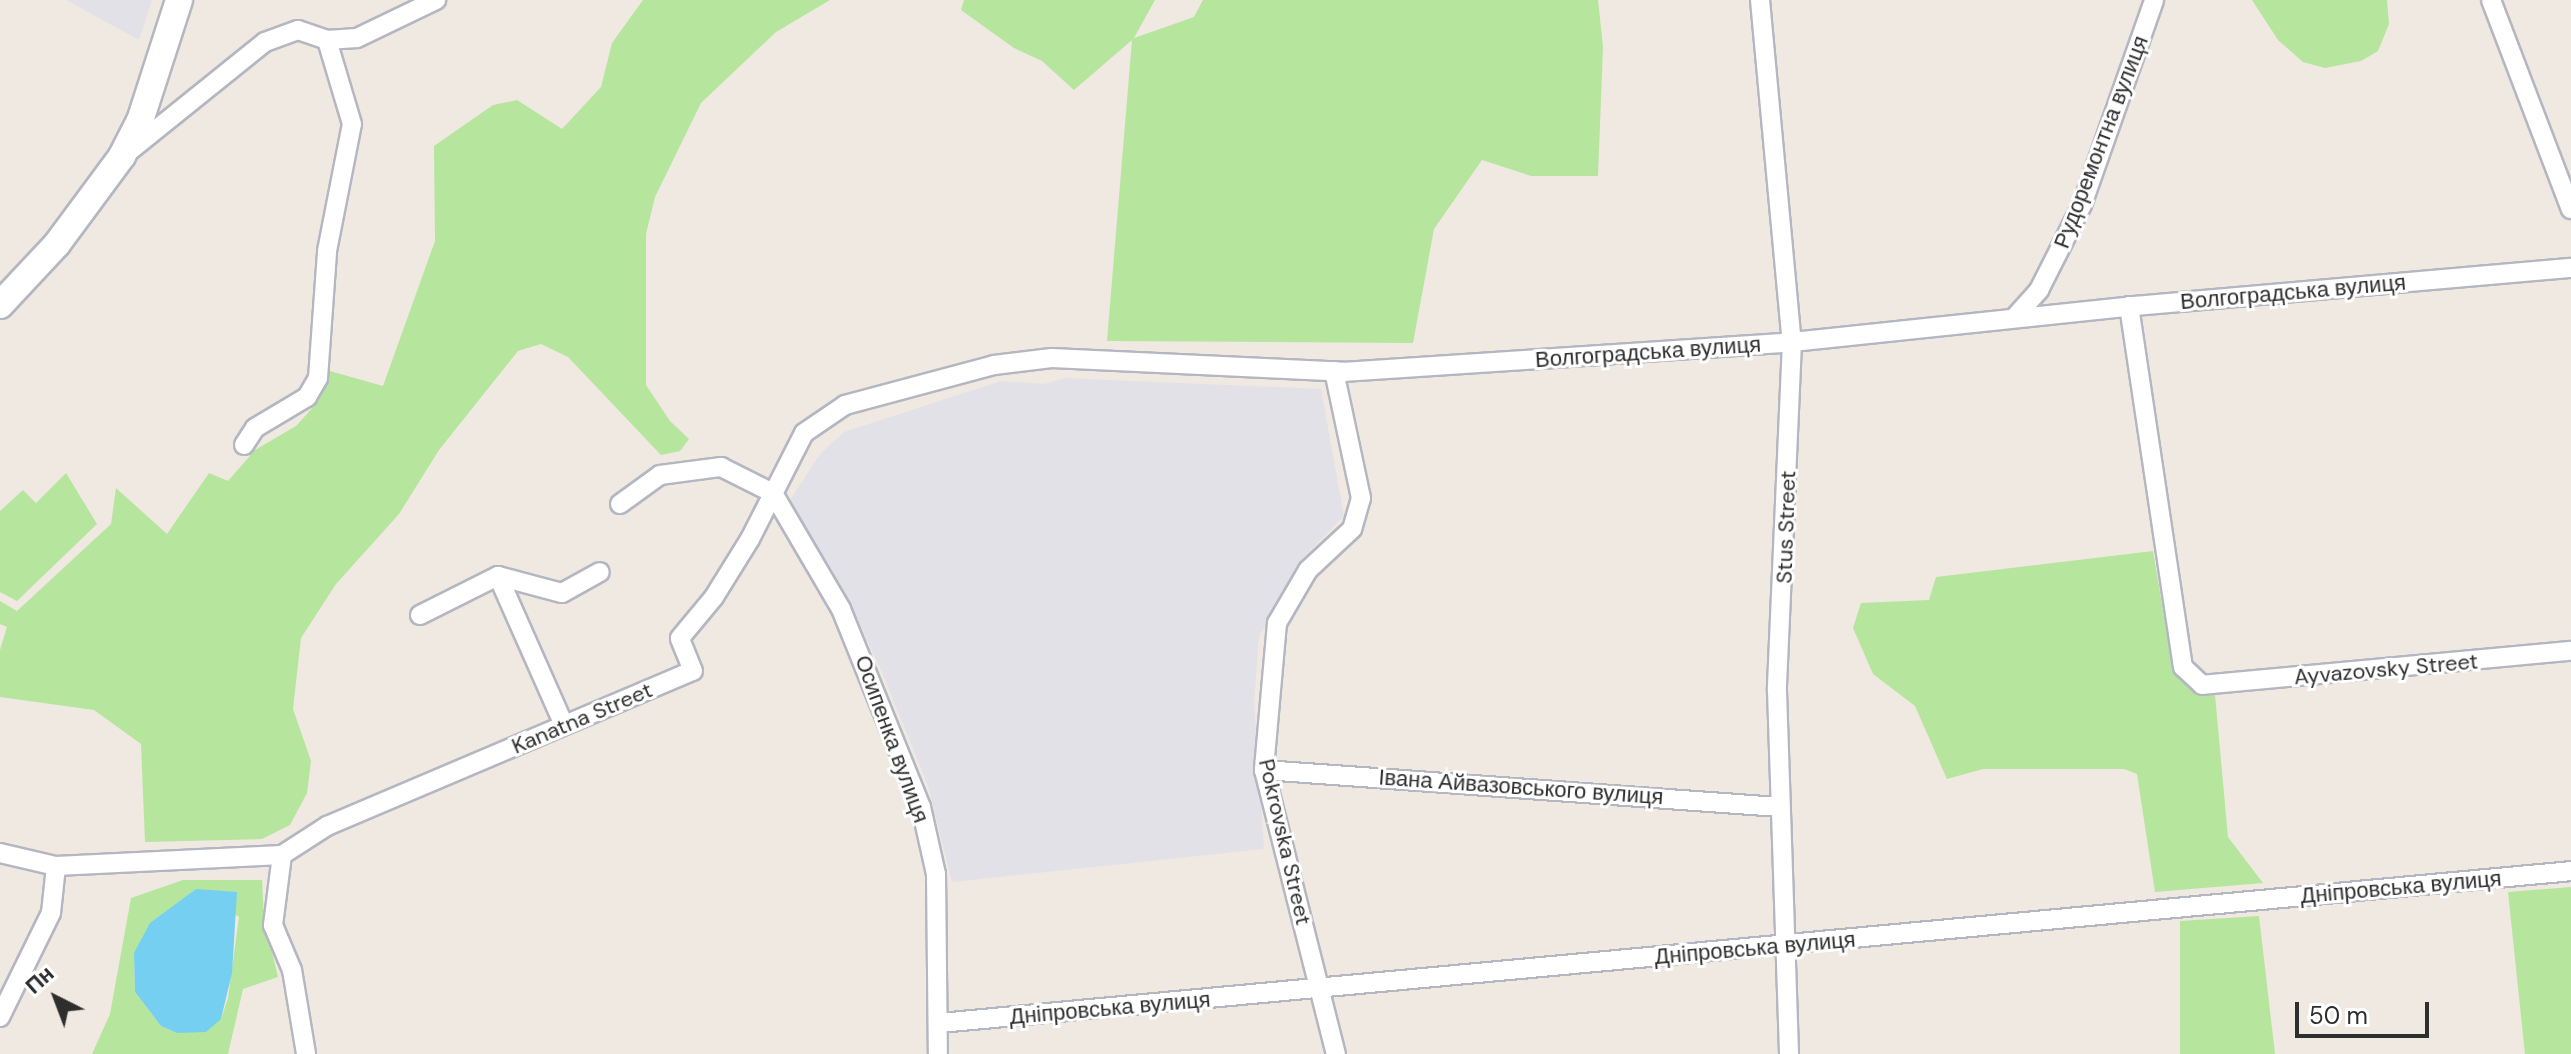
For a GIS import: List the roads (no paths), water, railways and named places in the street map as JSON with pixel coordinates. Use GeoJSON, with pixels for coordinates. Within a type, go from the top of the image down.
{"type":"FeatureCollection","features":[{"type":"Feature","properties":{"kind":"main road"},"geometry":{"type":"LineString","coordinates":[[0,305],[57,244],[122,156],[140,121],[179,0]]}},
{"type":"Feature","properties":{"kind":"street"},"geometry":{"type":"LineString","coordinates":[[122,156],[265,42],[298,30],[327,40],[357,38],[436,0]]}},
{"type":"Feature","properties":{"kind":"street","name":"Stus Street"},"geometry":{"type":"LineString","coordinates":[[1760,0],[1792,342],[1777,691],[1779,807],[1788,945],[1789,1054]]}},
{"type":"Feature","properties":{"kind":"street","name":"Рудоремонтна вулиця"},"geometry":{"type":"LineString","coordinates":[[2014,318],[2039,290],[2082,205],[2154,0]]}},
{"type":"Feature","properties":{"kind":"street"},"geometry":{"type":"LineString","coordinates":[[2491,0],[2571,209]]}},
{"type":"Feature","properties":{"kind":"street"},"geometry":{"type":"LineString","coordinates":[[244,445],[255,428],[307,397],[318,378],[327,251],[352,124],[327,40]]}},
{"type":"Feature","properties":{"kind":"street","name":"Волгоградська вулиця"},"geometry":{"type":"LineString","coordinates":[[773,493],[788,457],[822,417],[845,405],[1017,360],[1334,371],[1792,342],[2129,306],[2571,268]]}},
{"type":"Feature","properties":{"kind":"street","name":"Ayvazovsky Street"},"geometry":{"type":"LineString","coordinates":[[2129,306],[2183,667],[2202,685],[2571,651]]}},
{"type":"Feature","properties":{"kind":"street","name":"Pokrovska Street"},"geometry":{"type":"LineString","coordinates":[[1334,371],[1361,498],[1352,529],[1308,570],[1277,623],[1264,770],[1336,1054]]}},
{"type":"Feature","properties":{"kind":"street"},"geometry":{"type":"LineString","coordinates":[[620,504],[660,475],[721,467],[773,493]]}},
{"type":"Feature","properties":{"kind":"street","name":"Kanatna Street"},"geometry":{"type":"LineString","coordinates":[[282,855],[327,826],[693,671],[680,638],[714,597],[773,493]]}},
{"type":"Feature","properties":{"kind":"street","name":"Осипенка вулиця"},"geometry":{"type":"LineString","coordinates":[[773,493],[841,609],[921,807],[936,874],[938,1054]]}},
{"type":"Feature","properties":{"kind":"street"},"geometry":{"type":"LineString","coordinates":[[420,615],[498,576],[562,593],[600,572]]}},
{"type":"Feature","properties":{"kind":"street"},"geometry":{"type":"LineString","coordinates":[[498,576],[564,725]]}},
{"type":"Feature","properties":{"kind":"street","name":"Івана Айвазовського вулиця"},"geometry":{"type":"LineString","coordinates":[[1264,770],[1779,807]]}},
{"type":"Feature","properties":{"kind":"street"},"geometry":{"type":"LineString","coordinates":[[0,853],[56,866],[282,855],[273,925],[292,970],[306,1054]]}},
{"type":"Feature","properties":{"kind":"street"},"geometry":{"type":"LineString","coordinates":[[0,1017],[51,913],[56,866]]}},
{"type":"Feature","properties":{"kind":"street","name":"Дніпровська вулиця"},"geometry":{"type":"LineString","coordinates":[[940,1023],[1320,990],[2571,871]]}},
{"type":"Feature","properties":{"kind":"water"},"geometry":{"type":"Polygon","coordinates":[[[196,889],[237,892],[232,973],[221,1019],[206,1032],[177,1033],[161,1026],[135,992],[134,953],[150,923],[196,889]]]}}]}
